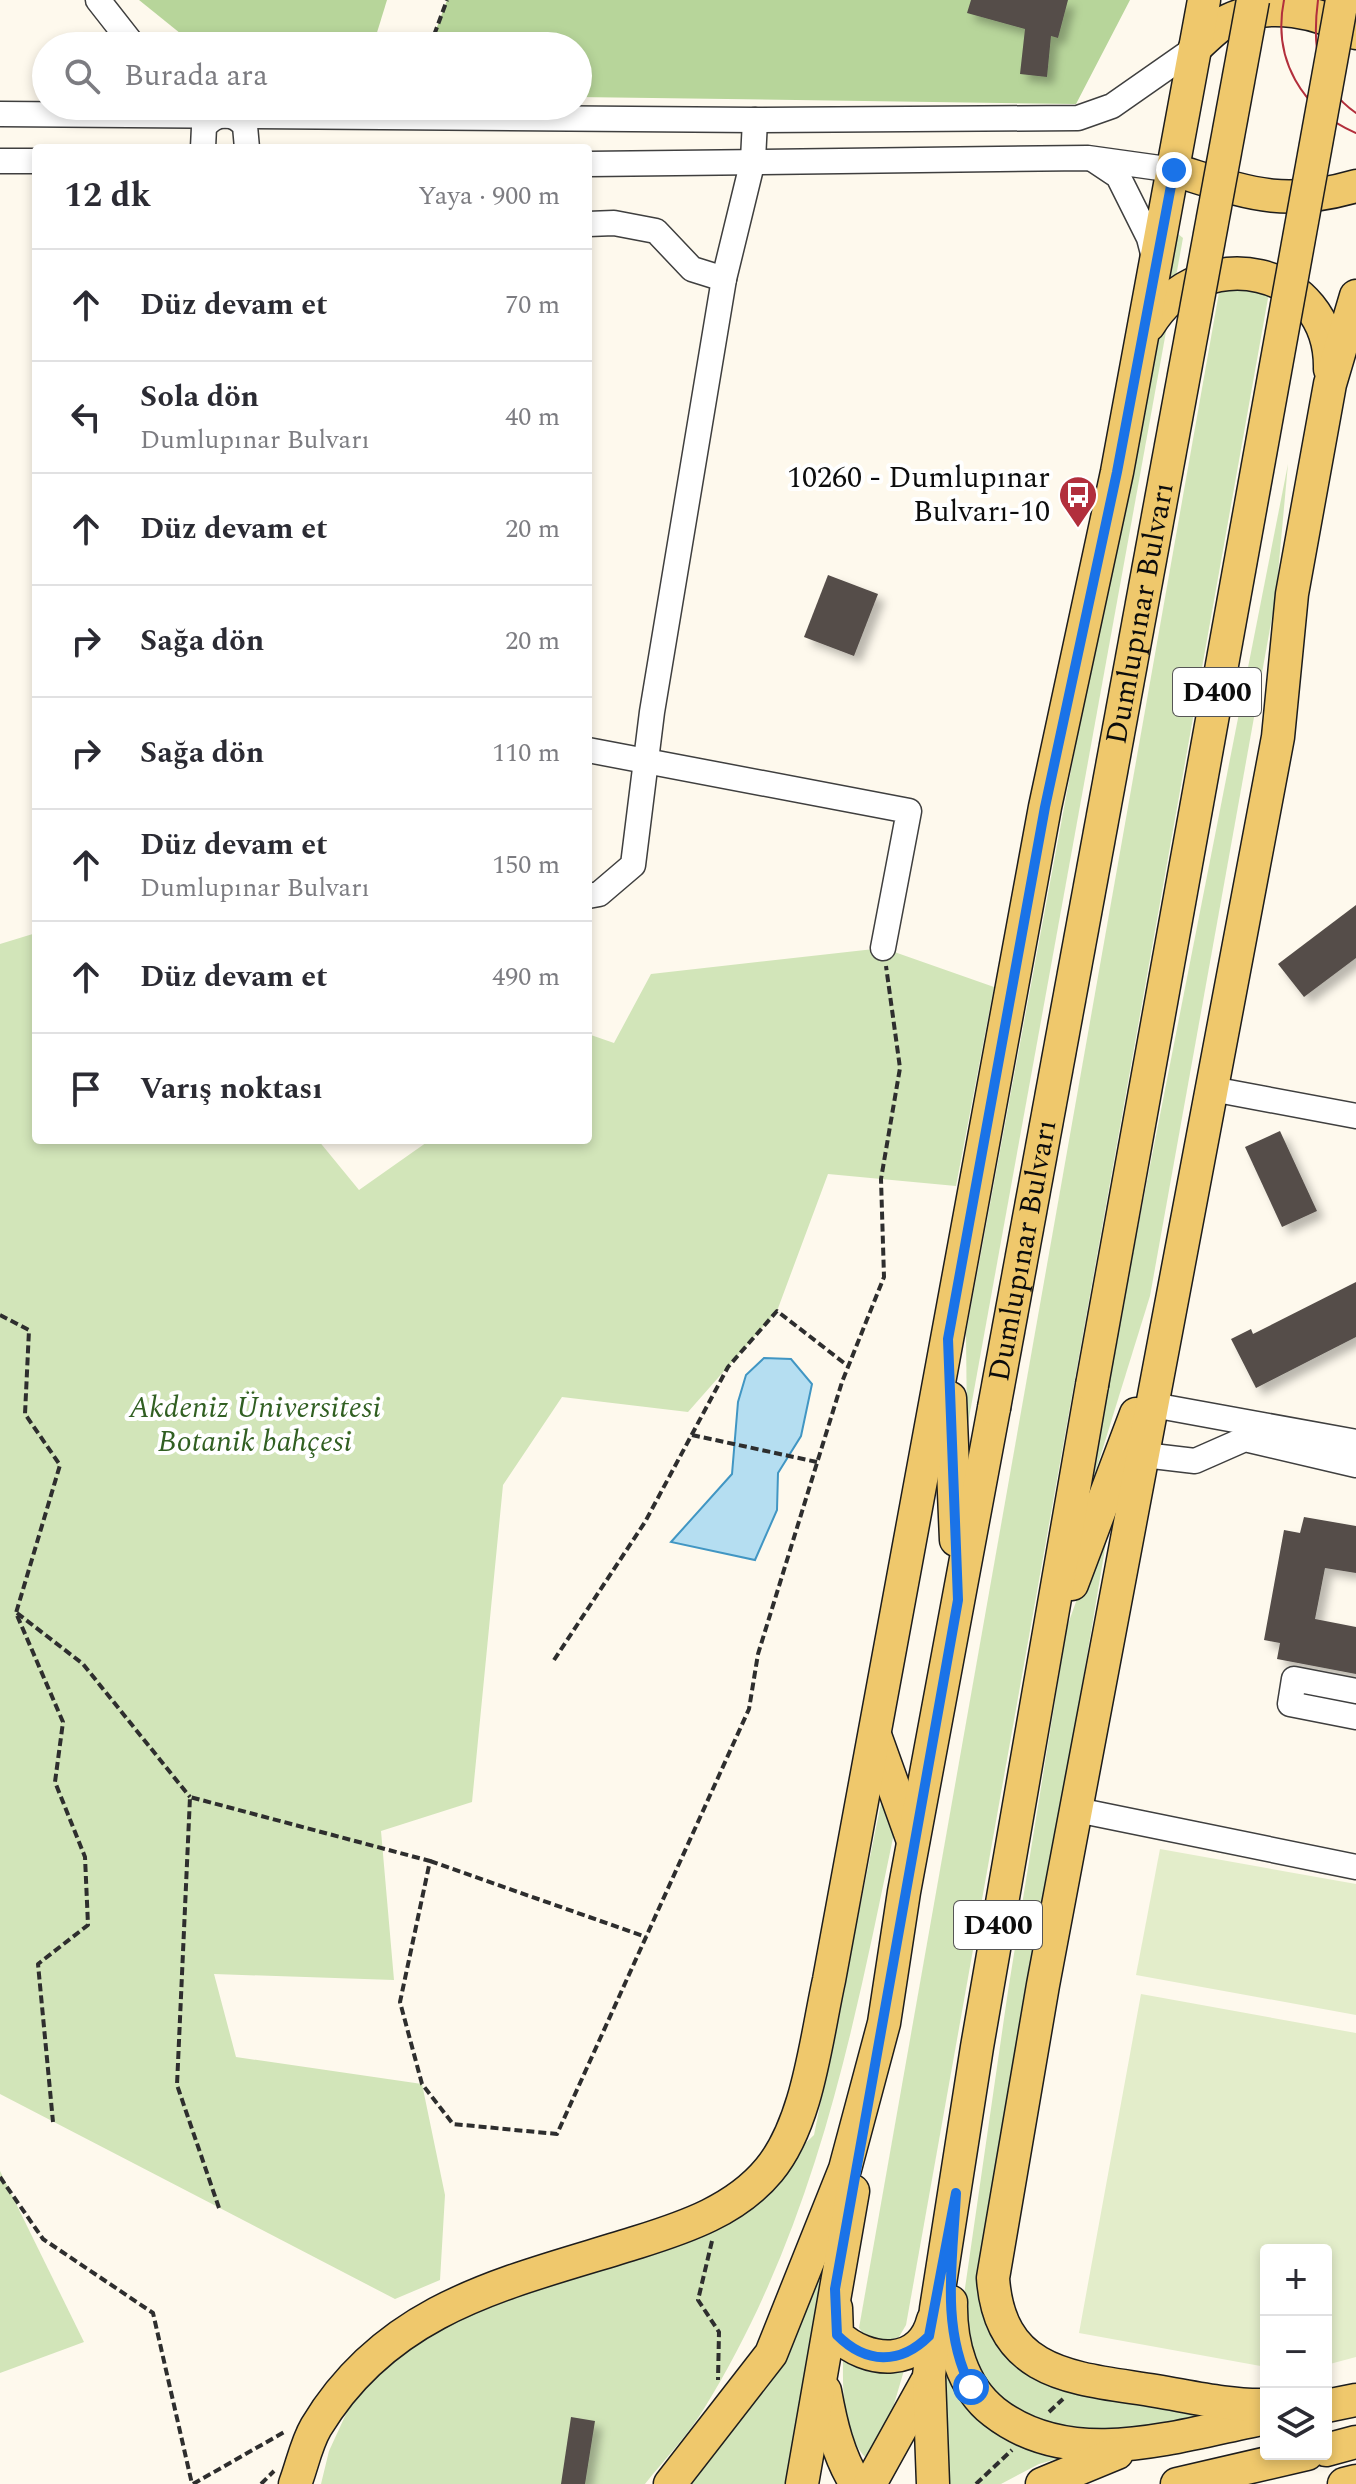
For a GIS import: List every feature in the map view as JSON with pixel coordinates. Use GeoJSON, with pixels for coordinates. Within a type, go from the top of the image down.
{"type":"FeatureCollection","features":[{"type":"Feature","properties":{"kind":"main road"},"geometry":{"type":"LineString","coordinates":[[295,2484],[314,2429],[359,2367],[417,2322],[475,2294],[680,2229],[721,2210],[769,2170],[796,2124],[829,1980],[1045,807],[1157,271],[1204,0]]}},
{"type":"Feature","properties":{"kind":"main road","name":"Dumlupınar Bulvarı"},"geometry":{"type":"LineString","coordinates":[[679,2474],[771,2354],[845,2169],[884,2023],[958,1600],[1253,0]]}},
{"type":"Feature","properties":{"kind":"main road","name":"D400"},"geometry":{"type":"LineString","coordinates":[[933,2484],[929,2376],[936,2309],[977,2047],[1092,1385],[1342,0]]}},
{"type":"Feature","properties":{"kind":"main road"},"geometry":{"type":"LineString","coordinates":[[1195,48],[1226,21],[1257,10],[1316,15],[1356,33]]}},
{"type":"Feature","properties":{"kind":"main road"},"geometry":{"type":"LineString","coordinates":[[1174,170],[1267,197],[1315,196],[1356,186]]}},
{"type":"Feature","properties":{"kind":"main road"},"geometry":{"type":"LineString","coordinates":[[1145,330],[1160,307],[1181,288],[1206,276],[1234,272],[1261,276],[1287,287],[1308,306],[1326,343],[1330,384]]}},
{"type":"Feature","properties":{"kind":"main road"},"geometry":{"type":"LineString","coordinates":[[1260,2405],[1236,2404],[1061,2375],[1019,2348],[997,2309],[993,2278],[998,2235],[1278,737],[1292,594],[1330,384],[1356,296]]}},
{"type":"Feature","properties":{"kind":"main road"},"geometry":{"type":"LineString","coordinates":[[1044,1659],[1167,1332]]}},
{"type":"Feature","properties":{"kind":"main road"},"geometry":{"type":"LineString","coordinates":[[948,1339],[958,1600]]}},
{"type":"Feature","properties":{"kind":"main road"},"geometry":{"type":"LineString","coordinates":[[875,1735],[914,1842]]}},
{"type":"Feature","properties":{"kind":"main road"},"geometry":{"type":"LineString","coordinates":[[802,2484],[884,2023]]}},
{"type":"Feature","properties":{"kind":"main road"},"geometry":{"type":"LineString","coordinates":[[956,2193],[951,2310],[954,2340],[962,2369],[984,2404],[1006,2422],[1052,2442],[1089,2446],[1146,2442],[1260,2419]]}},
{"type":"Feature","properties":{"kind":"main road"},"geometry":{"type":"LineString","coordinates":[[835,2289],[837,2335],[853,2351],[887,2358],[912,2353],[929,2336],[936,2309]]}},
{"type":"Feature","properties":{"kind":"main road"},"geometry":{"type":"LineString","coordinates":[[821,2368],[832,2430],[845,2467],[856,2484]]}},
{"type":"Feature","properties":{"kind":"main road"},"geometry":{"type":"LineString","coordinates":[[870,2484],[906,2425],[929,2376]]}},
{"type":"Feature","properties":{"kind":"main road"},"geometry":{"type":"LineString","coordinates":[[1332,2403],[1356,2400]]}},
{"type":"Feature","properties":{"kind":"main road"},"geometry":{"type":"LineString","coordinates":[[1042,2484],[1146,2442]]}},
{"type":"Feature","properties":{"kind":"main road"},"geometry":{"type":"LineString","coordinates":[[1332,2448],[1356,2442]]}},
{"type":"Feature","properties":{"kind":"main road"},"geometry":{"type":"LineString","coordinates":[[1177,2484],[1281,2460]]}},
{"type":"Feature","properties":{"kind":"main road"},"geometry":{"type":"LineString","coordinates":[[1344,2484],[1356,2481]]}},
{"type":"Feature","properties":{"kind":"street"},"geometry":{"type":"LineString","coordinates":[[98,0],[123,32]]}},
{"type":"Feature","properties":{"kind":"street"},"geometry":{"type":"LineString","coordinates":[[592,118],[1078,118],[1112,106],[1195,48]]}},
{"type":"Feature","properties":{"kind":"street"},"geometry":{"type":"LineString","coordinates":[[0,114],[32,114]]}},
{"type":"Feature","properties":{"kind":"street"},"geometry":{"type":"LineString","coordinates":[[203,144],[204,127],[211,120]]}},
{"type":"Feature","properties":{"kind":"street"},"geometry":{"type":"LineString","coordinates":[[239,120],[245,126],[248,144]]}},
{"type":"Feature","properties":{"kind":"street"},"geometry":{"type":"LineString","coordinates":[[592,895],[599,894],[633,865],[652,712],[724,279],[753,160],[755,120]]}},
{"type":"Feature","properties":{"kind":"street"},"geometry":{"type":"LineString","coordinates":[[1088,158],[1118,176],[1149,238],[1157,271]]}},
{"type":"Feature","properties":{"kind":"street"},"geometry":{"type":"LineString","coordinates":[[592,164],[1088,158],[1174,170]]}},
{"type":"Feature","properties":{"kind":"street"},"geometry":{"type":"LineString","coordinates":[[0,161],[32,161]]}},
{"type":"Feature","properties":{"kind":"street"},"geometry":{"type":"LineString","coordinates":[[592,224],[614,223],[656,231],[692,269],[724,279]]}},
{"type":"Feature","properties":{"kind":"street"},"geometry":{"type":"LineString","coordinates":[[592,751],[909,811],[883,948]]}},
{"type":"Feature","properties":{"kind":"street"},"geometry":{"type":"LineString","coordinates":[[1212,1089],[1356,1116]]}},
{"type":"Feature","properties":{"kind":"street"},"geometry":{"type":"LineString","coordinates":[[1153,1405],[1356,1442]]}},
{"type":"Feature","properties":{"kind":"street"},"geometry":{"type":"LineString","coordinates":[[1144,1455],[1195,1461],[1245,1439],[1356,1465]]}},
{"type":"Feature","properties":{"kind":"street"},"geometry":{"type":"LineString","coordinates":[[1356,1691],[1294,1679],[1290,1704],[1356,1717]]}},
{"type":"Feature","properties":{"kind":"street"},"geometry":{"type":"LineString","coordinates":[[1077,1810],[1356,1867]]}},
{"type":"Feature","properties":{"kind":"path"},"geometry":{"type":"LineString","coordinates":[[435,32],[447,0]]}},
{"type":"Feature","properties":{"kind":"path"},"geometry":{"type":"LineString","coordinates":[[430,1861],[400,2002],[422,2084],[453,2124],[557,2134],[749,1709],[758,1654],[817,1462],[848,1366],[884,1277],[881,1179],[900,1068],[883,948]]}},
{"type":"Feature","properties":{"kind":"path"},"geometry":{"type":"LineString","coordinates":[[554,1660],[645,1522],[728,1367],[777,1311],[848,1366]]}},
{"type":"Feature","properties":{"kind":"path"},"geometry":{"type":"LineString","coordinates":[[0,1315],[29,1330],[25,1414],[60,1465],[16,1613],[63,1722],[55,1782],[85,1857],[88,1925],[38,1964],[53,2122]]}},
{"type":"Feature","properties":{"kind":"path"},"geometry":{"type":"LineString","coordinates":[[692,1435],[817,1462]]}},
{"type":"Feature","properties":{"kind":"path"},"geometry":{"type":"LineString","coordinates":[[16,1613],[83,1664],[190,1797],[430,1861],[646,1937]]}},
{"type":"Feature","properties":{"kind":"path"},"geometry":{"type":"LineString","coordinates":[[190,1797],[177,2085],[219,2208]]}},
{"type":"Feature","properties":{"kind":"path"},"geometry":{"type":"LineString","coordinates":[[0,2177],[43,2239],[153,2313],[192,2484],[295,2426]]}},
{"type":"Feature","properties":{"kind":"path"},"geometry":{"type":"LineString","coordinates":[[717,2388],[719,2332],[700,2303],[698,2294],[721,2210]]}},
{"type":"Feature","properties":{"kind":"green space"},"geometry":{"type":"Polygon","coordinates":[[[139,0],[387,0],[377,32],[179,32],[139,0]]]}},
{"type":"Feature","properties":{"kind":"green space"},"geometry":{"type":"Polygon","coordinates":[[[447,0],[1130,0],[1076,104],[592,97],[592,32],[435,32],[447,0]]]}},
{"type":"Feature","properties":{"kind":"green space"},"geometry":{"type":"Polygon","coordinates":[[[1172,229],[1183,238],[967,1429],[966,1333],[1172,229]]]}},
{"type":"Feature","properties":{"kind":"green space"},"geometry":{"type":"Polygon","coordinates":[[[1221,281],[1270,287],[906,2325],[899,2337],[885,2341],[866,2337],[859,2328],[1221,281]]]}},
{"type":"Feature","properties":{"kind":"green space"},"geometry":{"type":"Polygon","coordinates":[[[1288,464],[1276,595],[1150,1296],[1080,1522],[1288,464]]]}},
{"type":"Feature","properties":{"kind":"green space","name":"Akdeniz Üniversitesi Botanik bahçesi"},"geometry":{"type":"Polygon","coordinates":[[[32,934],[32,1144],[321,1144],[359,1190],[424,1144],[592,1144],[592,1035],[614,1043],[651,974],[883,948],[994,987],[956,1186],[828,1174],[777,1311],[688,1412],[562,1397],[503,1485],[472,1802],[381,1831],[394,1980],[214,1974],[236,2057],[422,2084],[445,2195],[440,2280],[395,2299],[0,2094],[0,944],[32,934]]]}},
{"type":"Feature","properties":{"kind":"green space"},"geometry":{"type":"Polygon","coordinates":[[[1114,1495],[979,2299],[986,2327],[1007,2354],[1224,2413],[1138,2432],[1086,2436],[1040,2424],[1018,2413],[999,2398],[983,2381],[971,2361],[963,2338],[962,2322],[1008,1991],[1067,1627],[1114,1495]]]}},
{"type":"Feature","properties":{"kind":"green space"},"geometry":{"type":"Polygon","coordinates":[[[882,1798],[894,1833],[845,2056],[825,2129],[775,2270],[743,2339],[692,2427],[645,2484],[321,2484],[329,2451],[357,2390],[408,2343],[478,2306],[715,2230],[814,2135],[882,1798]]]}},
{"type":"Feature","properties":{"kind":"green space"},"geometry":{"type":"Polygon","coordinates":[[[1160,1849],[1356,1884],[1356,2015],[1136,1975],[1160,1849]]]}},
{"type":"Feature","properties":{"kind":"green space"},"geometry":{"type":"Polygon","coordinates":[[[1141,1994],[1356,2033],[1356,2357],[1332,2363],[1332,2244],[1260,2244],[1260,2366],[1079,2333],[1141,1994]]]}},
{"type":"Feature","properties":{"kind":"green space"},"geometry":{"type":"Polygon","coordinates":[[[0,2171],[84,2342],[0,2373],[0,2171]]]}},
{"type":"Feature","properties":{"kind":"green space"},"geometry":{"type":"Polygon","coordinates":[[[826,2247],[789,2484],[685,2484],[826,2247]]]}},
{"type":"Feature","properties":{"kind":"green space"},"geometry":{"type":"Polygon","coordinates":[[[948,2352],[1067,2456],[1039,2464],[1001,2484],[937,2484],[936,2370],[948,2352]]]}},
{"type":"Feature","properties":{"kind":"green space"},"geometry":{"type":"Polygon","coordinates":[[[843,2355],[857,2367],[872,2372],[905,2367],[892,2411],[868,2460],[859,2450],[848,2425],[843,2355]]]}},
{"type":"Feature","properties":{"kind":"water"},"geometry":{"type":"Polygon","coordinates":[[[764,1358],[791,1359],[812,1384],[801,1436],[778,1473],[777,1510],[755,1560],[671,1542],[732,1474],[738,1402],[746,1375],[764,1358]]]}},
{"type":"Feature","properties":{"kind":"building"},"geometry":{"type":"Polygon","coordinates":[[[971,0],[1068,0],[1058,38],[1051,36],[1047,77],[1020,74],[1025,29],[967,13],[971,0]]]}},
{"type":"Feature","properties":{"kind":"building"},"geometry":{"type":"Polygon","coordinates":[[[828,575],[878,594],[854,656],[804,637],[828,575]]]}},
{"type":"Feature","properties":{"kind":"building"},"geometry":{"type":"Polygon","coordinates":[[[1356,905],[1356,958],[1304,997],[1278,964],[1356,905]]]}},
{"type":"Feature","properties":{"kind":"building"},"geometry":{"type":"Polygon","coordinates":[[[1280,1131],[1317,1211],[1282,1227],[1245,1147],[1280,1131]]]}},
{"type":"Feature","properties":{"kind":"building"},"geometry":{"type":"Polygon","coordinates":[[[1356,1282],[1356,1337],[1256,1388],[1231,1339],[1251,1329],[1253,1334],[1356,1282]]]}},
{"type":"Feature","properties":{"kind":"building"},"geometry":{"type":"Polygon","coordinates":[[[1304,1517],[1356,1526],[1356,1573],[1325,1568],[1315,1619],[1356,1627],[1356,1674],[1277,1659],[1280,1643],[1264,1640],[1284,1530],[1300,1533],[1304,1517]]]}},
{"type":"Feature","properties":{"kind":"building"},"geometry":{"type":"Polygon","coordinates":[[[571,2417],[595,2421],[585,2484],[561,2484],[571,2417]]]}},
{"type":"Feature","properties":{"kind":"tram line"},"geometry":{"type":"LineString","coordinates":[[1284,0],[1281,22],[1283,42],[1295,80],[1320,111],[1356,133]]}},
{"type":"Feature","properties":{"kind":"tram line"},"geometry":{"type":"LineString","coordinates":[[1318,0],[1316,33],[1320,63],[1332,90],[1356,113]]}},
{"type":"Feature","properties":{"kind":"place","name":"10260 - Dumlupınar Bulvarı-10"},"geometry":{"type":"Point","coordinates":[1078,529]}},
{"type":"Feature","properties":{"kind":"route"},"geometry":{"type":"LineString","coordinates":[[971,2387],[954,2340],[951,2310],[956,2193],[929,2336],[912,2353],[887,2358],[853,2351],[837,2335],[835,2289],[958,1600],[948,1339],[1045,807],[1117,472],[1174,170]]}}]}
